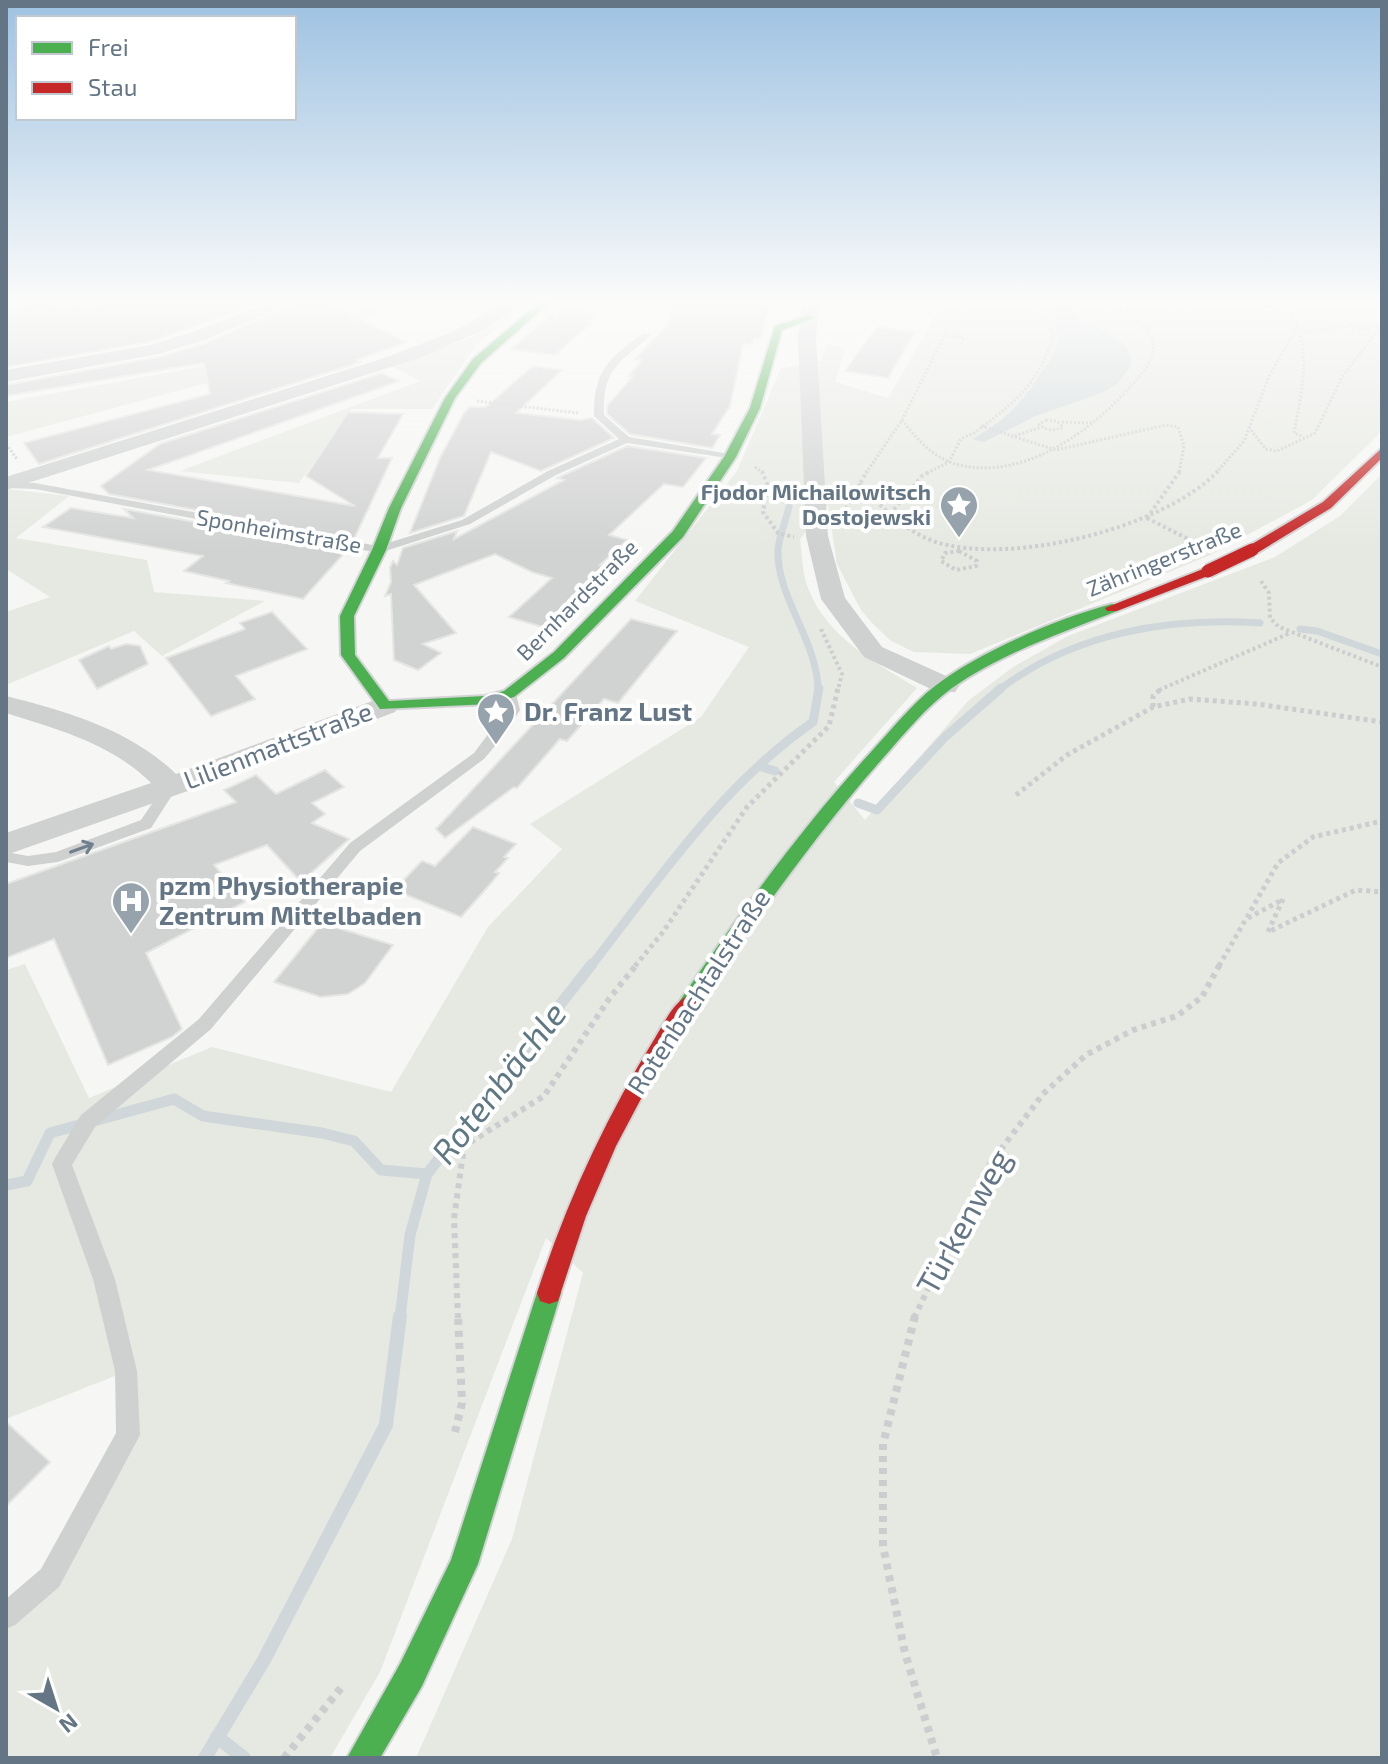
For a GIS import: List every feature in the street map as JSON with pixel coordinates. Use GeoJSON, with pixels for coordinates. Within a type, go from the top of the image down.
{"type":"FeatureCollection","features":[{"type":"Feature","properties":{"kind":"street"},"geometry":{"type":"LineString","coordinates":[[6,485],[324,384]]}},
{"type":"Feature","properties":{"kind":"street"},"geometry":{"type":"LineString","coordinates":[[385,706],[348,655],[347,616],[379,550],[395,508],[450,398],[460,384]]}},
{"type":"Feature","properties":{"kind":"street","name":"Bernhardstraße"},"geometry":{"type":"LineString","coordinates":[[385,706],[453,705],[509,694],[535,677],[678,534],[730,457],[755,408],[762,384]]}},
{"type":"Feature","properties":{"kind":"street"},"geometry":{"type":"LineString","coordinates":[[809,384],[817,536],[833,599],[873,652],[946,686]]}},
{"type":"Feature","properties":{"kind":"street","name":"Zähringerstraße"},"geometry":{"type":"LineString","coordinates":[[946,686],[1010,648],[1208,571],[1252,550],[1327,505],[1382,451]]}},
{"type":"Feature","properties":{"kind":"street","name":"Rotenbachtalstraße"},"geometry":{"type":"LineString","coordinates":[[363,1758],[411,1675],[464,1564],[541,1323],[566,1233],[611,1130],[646,1066],[795,851],[853,780],[946,686]]}},
{"type":"Feature","properties":{"kind":"street","name":"Lilienmattstraße"},"geometry":{"type":"LineString","coordinates":[[6,704],[87,729],[158,770],[171,786]]}},
{"type":"Feature","properties":{"kind":"street","name":"Lilienmattstraße"},"geometry":{"type":"LineString","coordinates":[[6,844],[385,706]]}},
{"type":"Feature","properties":{"kind":"lane"},"geometry":{"type":"LineString","coordinates":[[600,384],[599,416],[626,440],[730,457]]}},
{"type":"Feature","properties":{"kind":"lane","name":"Sponheimstraße"},"geometry":{"type":"LineString","coordinates":[[6,485],[35,486],[379,550],[466,522],[552,473],[626,440]]}},
{"type":"Feature","properties":{"kind":"lane"},"geometry":{"type":"LineString","coordinates":[[6,1616],[50,1578],[128,1435],[126,1371],[108,1294],[62,1164],[88,1121],[205,1024],[355,847],[479,756],[513,710],[509,694]]}},
{"type":"Feature","properties":{"kind":"lane"},"geometry":{"type":"LineString","coordinates":[[6,857],[28,861],[58,857],[146,824],[171,786]]}},
{"type":"Feature","properties":{"kind":"path"},"geometry":{"type":"LineString","coordinates":[[920,384],[902,420],[859,483],[890,514],[925,538],[959,549],[974,556],[976,566],[956,570],[941,561],[945,553],[959,549],[1073,540],[1117,530],[1169,507],[1212,478],[1234,456],[1251,430],[1266,384]]}},
{"type":"Feature","properties":{"kind":"path"},"geometry":{"type":"LineString","coordinates":[[890,514],[922,476],[949,462],[958,439],[976,433],[981,426],[1011,407],[1027,384]]}},
{"type":"Feature","properties":{"kind":"path"},"geometry":{"type":"LineString","coordinates":[[981,426],[1010,438],[1056,450],[1093,424],[1131,384]]}},
{"type":"Feature","properties":{"kind":"path"},"geometry":{"type":"LineString","coordinates":[[1300,384],[1294,433],[1303,436]]}},
{"type":"Feature","properties":{"kind":"path"},"geometry":{"type":"LineString","coordinates":[[1251,430],[1266,449],[1277,451],[1303,436],[1315,433],[1338,384]]}},
{"type":"Feature","properties":{"kind":"path"},"geometry":{"type":"LineString","coordinates":[[450,398],[599,416]]}},
{"type":"Feature","properties":{"kind":"path"},"geometry":{"type":"LineString","coordinates":[[902,420],[927,447],[949,462],[981,467],[1004,465],[1166,425],[1178,427],[1186,459],[1177,480],[1147,518]]}},
{"type":"Feature","properties":{"kind":"path"},"geometry":{"type":"LineString","coordinates":[[1042,427],[1039,424],[1042,421],[1093,424]]}},
{"type":"Feature","properties":{"kind":"path"},"geometry":{"type":"LineString","coordinates":[[1010,438],[1042,427],[1059,429],[1063,427],[1060,422]]}},
{"type":"Feature","properties":{"kind":"path"},"geometry":{"type":"LineString","coordinates":[[730,457],[762,470],[768,480],[763,512],[778,533],[800,539]]}},
{"type":"Feature","properties":{"kind":"path"},"geometry":{"type":"LineString","coordinates":[[1147,518],[1197,544]]}},
{"type":"Feature","properties":{"kind":"path"},"geometry":{"type":"LineString","coordinates":[[1258,577],[1269,593],[1270,618],[1290,633],[1382,667]]}},
{"type":"Feature","properties":{"kind":"path"},"geometry":{"type":"LineString","coordinates":[[1153,707],[1153,696],[1163,687],[1243,656],[1290,633]]}},
{"type":"Feature","properties":{"kind":"path"},"geometry":{"type":"LineString","coordinates":[[1016,795],[1067,755],[1153,707],[1190,699],[1244,703],[1382,722]]}},
{"type":"Feature","properties":{"kind":"path","name":"Türkenweg"},"geometry":{"type":"LineString","coordinates":[[937,1758],[905,1653],[883,1546],[883,1444],[917,1308],[986,1169],[1043,1094],[1086,1055],[1133,1030],[1177,1016],[1202,997],[1278,863],[1313,837],[1382,821]]}},
{"type":"Feature","properties":{"kind":"path"},"geometry":{"type":"LineString","coordinates":[[1247,918],[1283,899],[1268,932],[1356,890],[1382,892]]}},
{"type":"Feature","properties":{"kind":"shaded area"},"geometry":{"type":"Polygon","coordinates":[[[103,384],[202,384],[6,437],[6,402],[103,384]]]}},
{"type":"Feature","properties":{"kind":"shaded area"},"geometry":{"type":"Polygon","coordinates":[[[411,384],[449,384],[432,409],[351,409],[299,483],[180,471],[411,384]]]}},
{"type":"Feature","properties":{"kind":"shaded area"},"geometry":{"type":"Polygon","coordinates":[[[774,384],[843,384],[888,398],[896,384],[1382,384],[1382,431],[1312,500],[1210,555],[970,654],[914,652],[891,641],[874,625],[861,610],[837,564],[828,505],[800,539],[806,582],[816,606],[827,621],[854,647],[917,688],[834,782],[865,820],[968,701],[1013,667],[1068,636],[1275,557],[1340,516],[1382,474],[1382,1758],[416,1758],[512,1539],[583,1273],[546,1238],[380,1672],[330,1758],[6,1758],[6,1616],[50,1578],[128,1435],[125,1372],[6,1419],[6,970],[25,964],[89,1098],[212,1047],[391,1092],[488,927],[562,849],[530,824],[701,717],[749,647],[635,601],[737,471],[774,384]]]}},
{"type":"Feature","properties":{"kind":"shaded area"},"geometry":{"type":"Polygon","coordinates":[[[1033,384],[1116,384],[1104,392],[1036,416],[984,442],[972,439],[993,426],[1033,384]]]}},
{"type":"Feature","properties":{"kind":"shaded area"},"geometry":{"type":"Polygon","coordinates":[[[6,489],[69,496],[16,538],[147,560],[154,592],[265,601],[162,656],[134,631],[6,685],[6,612],[50,597],[6,569],[6,489]]]}},
{"type":"Feature","properties":{"kind":"building"},"geometry":{"type":"Polygon","coordinates":[[[10,384],[76,384],[6,396],[6,385],[10,384]]]}},
{"type":"Feature","properties":{"kind":"building"},"geometry":{"type":"Polygon","coordinates":[[[208,384],[291,384],[39,464],[24,443],[210,394],[208,384]]]}},
{"type":"Feature","properties":{"kind":"building"},"geometry":{"type":"Polygon","coordinates":[[[347,384],[390,384],[148,470],[355,506],[306,476],[348,412],[403,414],[378,458],[392,458],[354,539],[109,494],[101,486],[160,444],[347,384]]]}},
{"type":"Feature","properties":{"kind":"building"},"geometry":{"type":"Polygon","coordinates":[[[512,384],[547,384],[516,413],[580,420],[592,418],[614,438],[541,471],[491,452],[464,516],[410,533],[440,458],[464,413],[470,407],[486,407],[512,384]]]}},
{"type":"Feature","properties":{"kind":"building"},"geometry":{"type":"Polygon","coordinates":[[[626,384],[735,384],[730,406],[712,434],[720,435],[712,448],[630,434],[607,414],[607,406],[626,384]]]}},
{"type":"Feature","properties":{"kind":"building"},"geometry":{"type":"Polygon","coordinates":[[[627,446],[706,458],[683,487],[664,484],[609,535],[627,540],[600,565],[608,567],[546,628],[509,617],[552,578],[495,554],[414,585],[456,633],[423,644],[441,653],[418,670],[394,660],[391,594],[385,596],[391,582],[390,568],[393,561],[397,565],[403,548],[457,531],[454,539],[564,480],[557,478],[627,446]]]}},
{"type":"Feature","properties":{"kind":"building"},"geometry":{"type":"Polygon","coordinates":[[[71,508],[133,518],[124,509],[347,550],[303,599],[184,571],[203,556],[43,527],[71,508]]]}},
{"type":"Feature","properties":{"kind":"building"},"geometry":{"type":"Polygon","coordinates":[[[272,612],[307,649],[236,676],[255,699],[211,716],[166,658],[245,629],[240,623],[272,612]]]}},
{"type":"Feature","properties":{"kind":"building"},"geometry":{"type":"Polygon","coordinates":[[[631,619],[677,631],[618,703],[604,699],[567,741],[560,739],[517,788],[514,787],[445,838],[436,829],[631,619]]]}},
{"type":"Feature","properties":{"kind":"building"},"geometry":{"type":"Polygon","coordinates":[[[126,644],[140,646],[148,664],[97,689],[79,660],[109,646],[111,649],[126,644]]]}},
{"type":"Feature","properties":{"kind":"building","name":"pzm Physiotherapie Zentrum Mittelbaden"},"geometry":{"type":"Polygon","coordinates":[[[325,770],[344,787],[312,803],[325,814],[312,823],[349,839],[301,882],[267,845],[214,865],[245,902],[146,953],[182,1029],[172,1037],[108,1065],[54,939],[6,958],[6,884],[236,802],[224,790],[256,775],[276,794],[325,770]]]}},
{"type":"Feature","properties":{"kind":"building"},"geometry":{"type":"Polygon","coordinates":[[[473,827],[516,844],[495,872],[499,873],[461,917],[394,890],[422,861],[435,866],[473,827]]]}},
{"type":"Feature","properties":{"kind":"building"},"geometry":{"type":"Polygon","coordinates":[[[322,923],[393,945],[365,983],[348,994],[321,997],[274,982],[322,923]]]}},
{"type":"Feature","properties":{"kind":"building"},"geometry":{"type":"Polygon","coordinates":[[[6,1422],[50,1462],[6,1506],[6,1422]]]}},
{"type":"Feature","properties":{"kind":"waterway","name":"Rotenbächle"},"geometry":{"type":"LineString","coordinates":[[789,507],[778,550],[779,567],[783,585],[811,654],[818,690]]}},
{"type":"Feature","properties":{"kind":"waterway"},"geometry":{"type":"LineString","coordinates":[[999,690],[1058,655],[1123,633],[1191,623],[1260,623]]}},
{"type":"Feature","properties":{"kind":"waterway"},"geometry":{"type":"LineString","coordinates":[[1300,629],[1317,631],[1382,654]]}},
{"type":"Feature","properties":{"kind":"waterway","name":"Rotenbächle"},"geometry":{"type":"LineString","coordinates":[[591,966],[720,804],[780,747],[813,722],[819,688]]}},
{"type":"Feature","properties":{"kind":"waterway"},"geometry":{"type":"LineString","coordinates":[[858,803],[877,810],[945,737],[1001,688]]}},
{"type":"Feature","properties":{"kind":"waterway"},"geometry":{"type":"LineString","coordinates":[[759,766],[775,771]]}},
{"type":"Feature","properties":{"kind":"waterway","name":"Rotenbächle"},"geometry":{"type":"LineString","coordinates":[[427,1174],[592,964]]}},
{"type":"Feature","properties":{"kind":"waterway"},"geometry":{"type":"LineString","coordinates":[[6,1185],[27,1181],[50,1133],[174,1099],[203,1116],[322,1133],[354,1141],[381,1170],[427,1174]]}},
{"type":"Feature","properties":{"kind":"waterway","name":"Rotenbächle"},"geometry":{"type":"LineString","coordinates":[[400,1318],[410,1235],[427,1174]]}},
{"type":"Feature","properties":{"kind":"waterway","name":"Rotenbächle"},"geometry":{"type":"LineString","coordinates":[[217,1737],[264,1660],[386,1425],[400,1316]]}},
{"type":"Feature","properties":{"kind":"waterway","name":"Rotenbächle"},"geometry":{"type":"LineString","coordinates":[[205,1758],[217,1737]]}},
{"type":"Feature","properties":{"kind":"waterway"},"geometry":{"type":"LineString","coordinates":[[217,1737],[244,1758]]}},
{"type":"Feature","properties":{"kind":"traffic: fast"},"geometry":{"type":"LineString","coordinates":[[460,384],[450,398],[395,508],[379,550],[347,616],[348,655],[385,706],[486,701],[509,694],[559,655],[678,534],[730,457],[755,408],[762,384]]}},
{"type":"Feature","properties":{"kind":"traffic: fast"},"geometry":{"type":"LineString","coordinates":[[688,1004],[807,838],[859,774],[931,698],[966,673],[1007,651],[1112,608]]}},
{"type":"Feature","properties":{"kind":"traffic: fast"},"geometry":{"type":"LineString","coordinates":[[363,1758],[411,1675],[464,1564],[549,1293]]}},
{"type":"Feature","properties":{"kind":"traffic: jam"},"geometry":{"type":"LineString","coordinates":[[1252,550],[1327,505],[1382,451]]}},
{"type":"Feature","properties":{"kind":"traffic: jam"},"geometry":{"type":"LineString","coordinates":[[1208,571],[1252,550]]}},
{"type":"Feature","properties":{"kind":"traffic: jam"},"geometry":{"type":"LineString","coordinates":[[1112,608],[1208,571]]}},
{"type":"Feature","properties":{"kind":"traffic: jam"},"geometry":{"type":"LineString","coordinates":[[549,1293],[575,1216],[607,1143],[645,1072],[688,1004]]}},
{"type":"Feature","properties":{"kind":"place","name":"Fjodor Michailowitsch Dostojewski"},"geometry":{"type":"Point","coordinates":[959,539]}},
{"type":"Feature","properties":{"kind":"place","name":"Dr. Franz Lust"},"geometry":{"type":"Point","coordinates":[496,746]}},
{"type":"Feature","properties":{"kind":"place","name":"pzm Physiotherapie Zentrum Mittelbaden"},"geometry":{"type":"Point","coordinates":[131,935]}}]}
